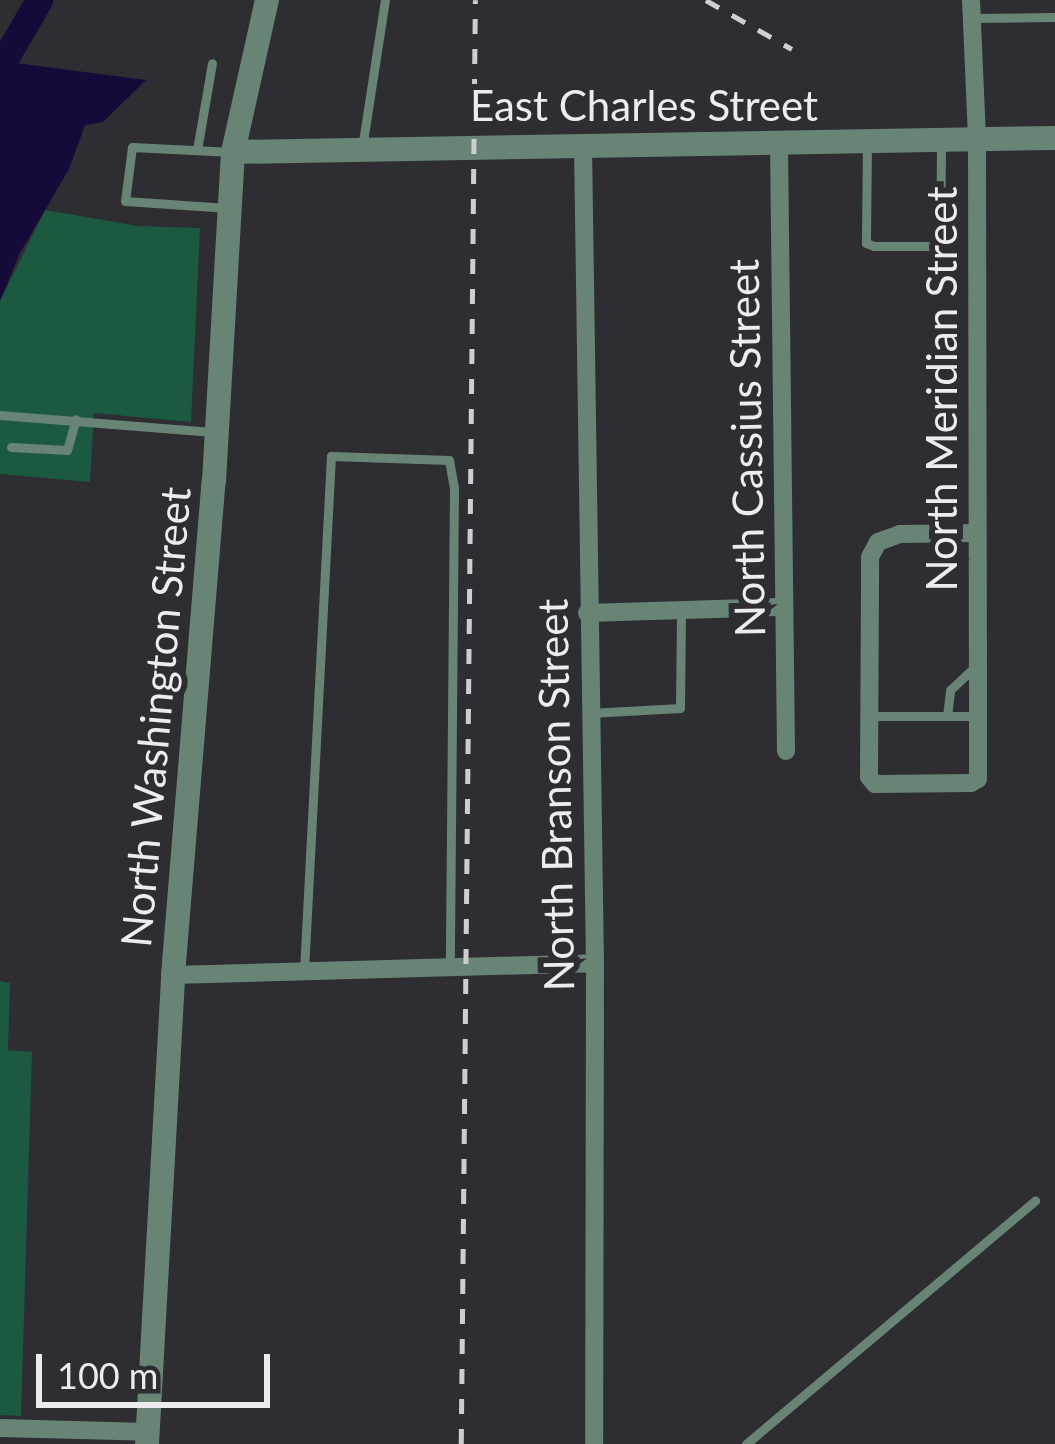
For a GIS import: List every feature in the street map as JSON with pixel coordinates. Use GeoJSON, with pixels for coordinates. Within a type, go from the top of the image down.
{"type":"FeatureCollection","features":[{"type":"Feature","properties":{"kind":"street","name":"North Washington Street"},"geometry":{"type":"LineString","coordinates":[[147,1438],[173,975],[217,433],[233,152],[267,0]]}},
{"type":"Feature","properties":{"kind":"street","name":"North Meridian Street"},"geometry":{"type":"LineString","coordinates":[[869,716],[869,777],[875,784],[971,784],[978,778],[976,140],[971,9]]}},
{"type":"Feature","properties":{"kind":"street","name":"East Charles Street"},"geometry":{"type":"LineString","coordinates":[[233,152],[1055,138]]}},
{"type":"Feature","properties":{"kind":"street","name":"North Cassius Street"},"geometry":{"type":"LineString","coordinates":[[779,144],[786,752]]}},
{"type":"Feature","properties":{"kind":"street","name":"North Branson Street"},"geometry":{"type":"LineString","coordinates":[[583,146],[595,963],[594,1444]]}},
{"type":"Feature","properties":{"kind":"street"},"geometry":{"type":"LineString","coordinates":[[869,716],[871,557],[878,542],[900,534],[977,533]]}},
{"type":"Feature","properties":{"kind":"street"},"geometry":{"type":"LineString","coordinates":[[587,613],[783,608]]}},
{"type":"Feature","properties":{"kind":"street"},"geometry":{"type":"LineString","coordinates":[[173,975],[595,963]]}},
{"type":"Feature","properties":{"kind":"street"},"geometry":{"type":"LineString","coordinates":[[8,1433],[147,1438]]}},
{"type":"Feature","properties":{"kind":"lane"},"geometry":{"type":"LineString","coordinates":[[362,148],[385,0]]}},
{"type":"Feature","properties":{"kind":"lane"},"geometry":{"type":"LineString","coordinates":[[971,9],[1055,16]]}},
{"type":"Feature","properties":{"kind":"lane"},"geometry":{"type":"LineString","coordinates":[[197,150],[212,63]]}},
{"type":"Feature","properties":{"kind":"lane"},"geometry":{"type":"LineString","coordinates":[[868,142],[866,243],[940,246],[941,141]]}},
{"type":"Feature","properties":{"kind":"lane"},"geometry":{"type":"LineString","coordinates":[[230,208],[125,201],[132,147],[233,152]]}},
{"type":"Feature","properties":{"kind":"lane"},"geometry":{"type":"LineString","coordinates":[[0,415],[217,433]]}},
{"type":"Feature","properties":{"kind":"lane"},"geometry":{"type":"LineString","coordinates":[[11,447],[67,450],[76,419]]}},
{"type":"Feature","properties":{"kind":"lane"},"geometry":{"type":"LineString","coordinates":[[304,971],[331,456],[449,460],[454,487],[458,967]]}},
{"type":"Feature","properties":{"kind":"lane"},"geometry":{"type":"LineString","coordinates":[[590,713],[680,708],[681,610]]}},
{"type":"Feature","properties":{"kind":"lane"},"geometry":{"type":"LineString","coordinates":[[947,716],[950,690],[978,664]]}},
{"type":"Feature","properties":{"kind":"lane"},"geometry":{"type":"LineString","coordinates":[[869,716],[978,716]]}},
{"type":"Feature","properties":{"kind":"lane"},"geometry":{"type":"LineString","coordinates":[[746,1444],[1035,1201]]}},
{"type":"Feature","properties":{"kind":"green space"},"geometry":{"type":"Polygon","coordinates":[[[45,210],[138,226],[200,228],[191,422],[94,413],[90,482],[0,474],[0,301],[45,210]]]}},
{"type":"Feature","properties":{"kind":"green space"},"geometry":{"type":"Polygon","coordinates":[[[0,981],[10,983],[8,1050],[32,1052],[21,1416],[0,1415],[0,981]]]}},
{"type":"Feature","properties":{"kind":"shaded area"},"geometry":{"type":"Polygon","coordinates":[[[0,61],[146,80],[103,122],[85,125],[69,169],[20,253],[0,301],[0,61]]]}},
{"type":"Feature","properties":{"kind":"waterway"},"geometry":{"type":"LineString","coordinates":[[0,67],[39,0]]}},
{"type":"Feature","properties":{"kind":"railway"},"geometry":{"type":"LineString","coordinates":[[461,1444],[475,0]]}},
{"type":"Feature","properties":{"kind":"railway"},"geometry":{"type":"LineString","coordinates":[[706,0],[792,49]]}}]}
